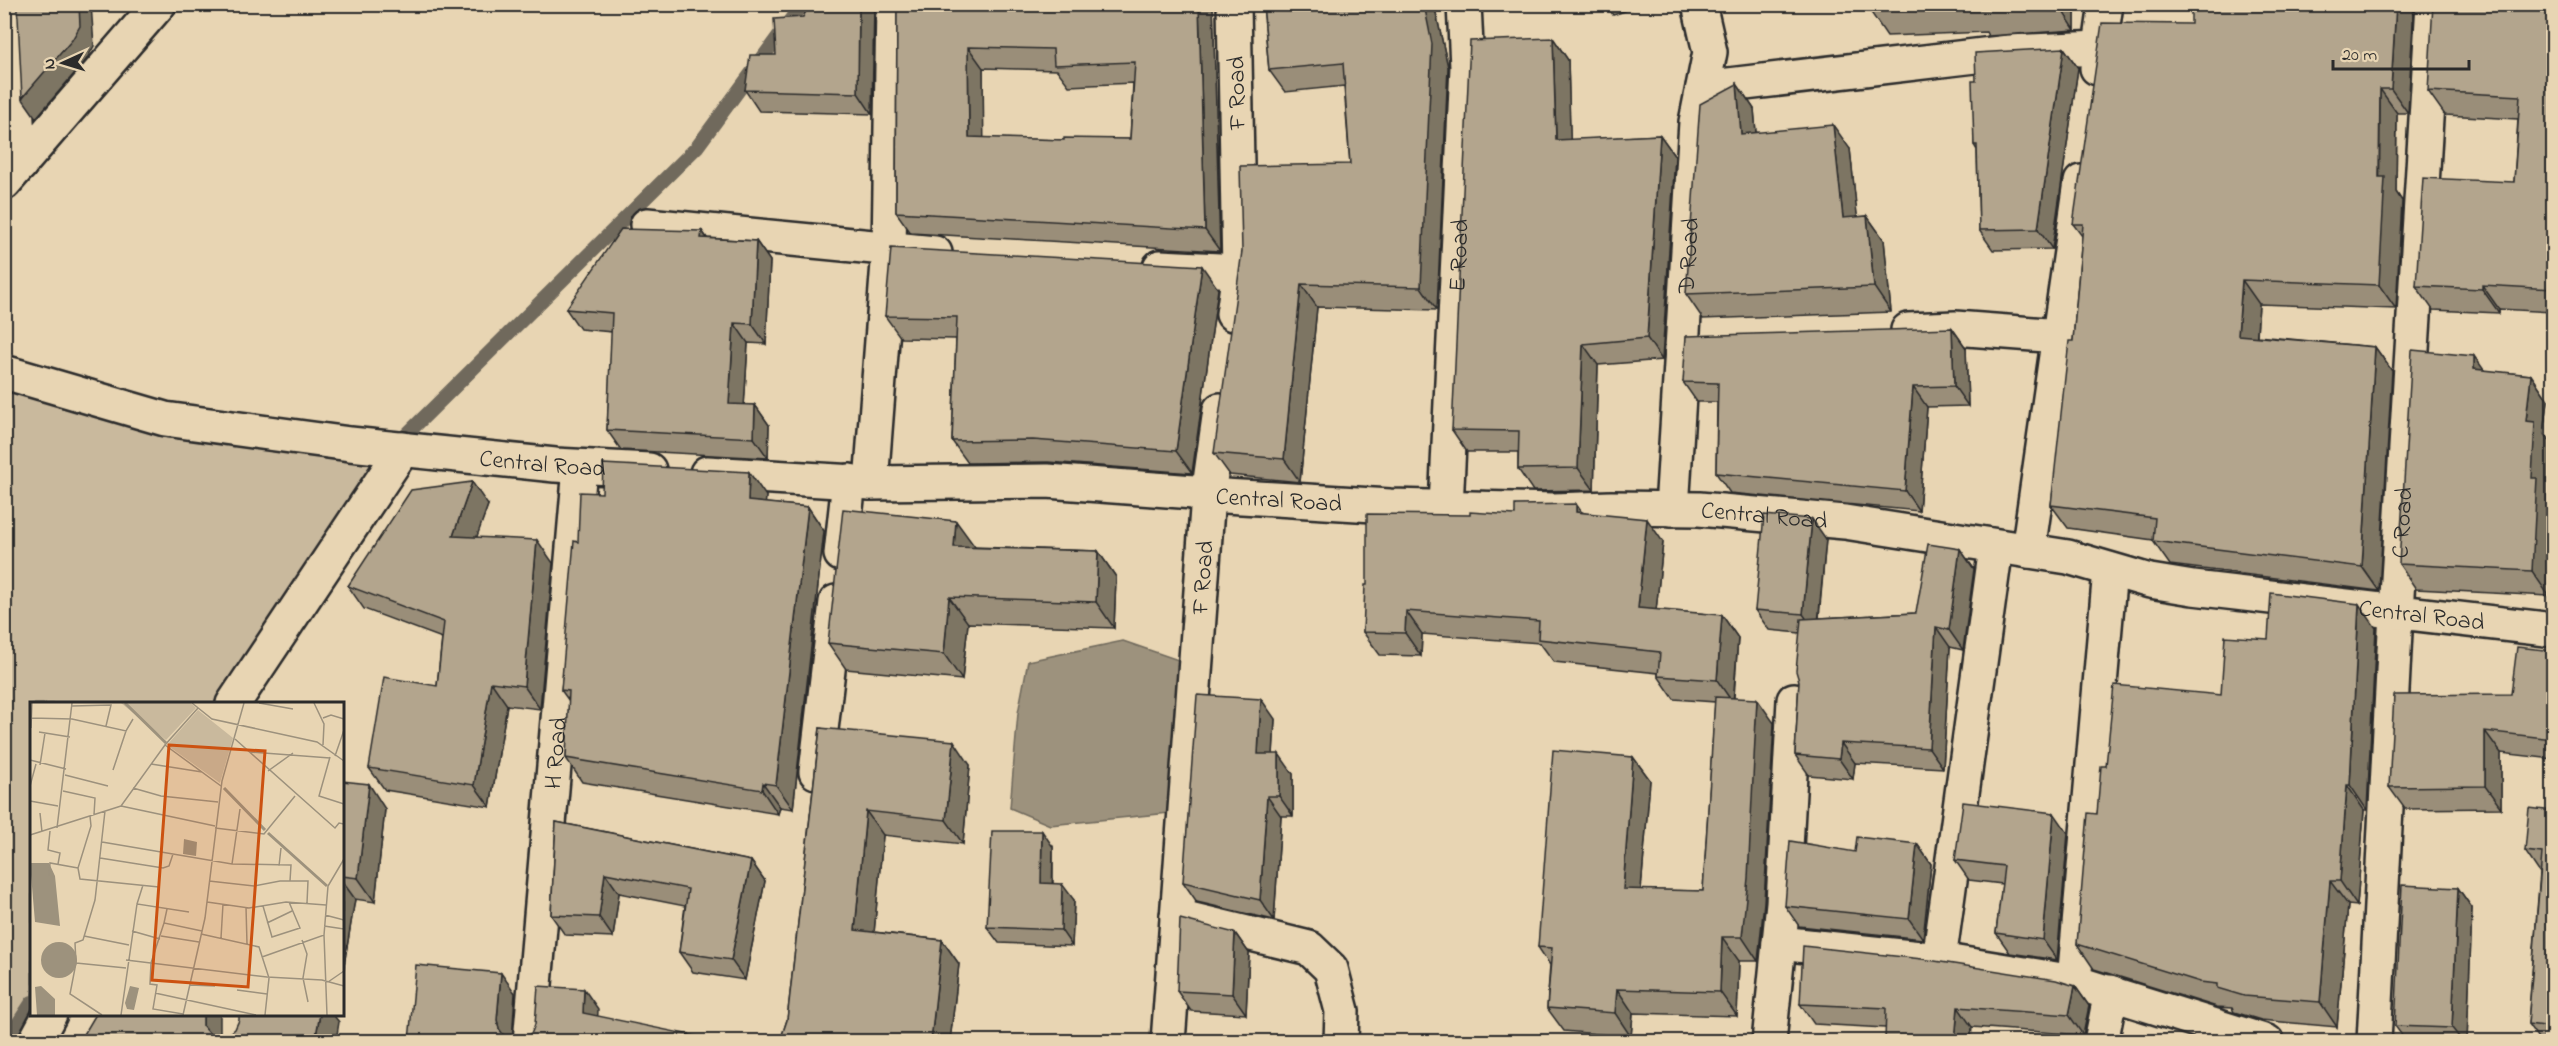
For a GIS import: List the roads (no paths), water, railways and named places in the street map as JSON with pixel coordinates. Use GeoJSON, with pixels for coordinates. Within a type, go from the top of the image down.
{"type":"FeatureCollection","features":[{"type":"Feature","properties":{"kind":"street"},"geometry":{"type":"LineString","coordinates":[[9,4],[12,174]]}},
{"type":"Feature","properties":{"kind":"street"},"geometry":{"type":"LineString","coordinates":[[12,174],[159,4]]}},
{"type":"Feature","properties":{"kind":"street"},"geometry":{"type":"LineString","coordinates":[[812,803],[860,482],[889,250],[893,4]]}},
{"type":"Feature","properties":{"kind":"street","name":"F Road"},"geometry":{"type":"LineString","coordinates":[[1230,342],[1239,271],[1234,4]]}},
{"type":"Feature","properties":{"kind":"street","name":"E Road"},"geometry":{"type":"LineString","coordinates":[[1446,507],[1467,67],[1464,4]]}},
{"type":"Feature","properties":{"kind":"street","name":"D Road"},"geometry":{"type":"LineString","coordinates":[[1672,509],[1696,122],[1710,52],[1699,4]]}},
{"type":"Feature","properties":{"kind":"street"},"geometry":{"type":"LineString","coordinates":[[2093,94],[2106,4]]}},
{"type":"Feature","properties":{"kind":"street","name":"C Road"},"geometry":{"type":"LineString","coordinates":[[2374,1041],[2396,612],[2433,4]]}},
{"type":"Feature","properties":{"kind":"street"},"geometry":{"type":"LineString","coordinates":[[1703,88],[2008,52],[2100,48]]}},
{"type":"Feature","properties":{"kind":"street"},"geometry":{"type":"LineString","coordinates":[[1939,960],[2012,549],[2059,336],[2085,152]]}},
{"type":"Feature","properties":{"kind":"street"},"geometry":{"type":"LineString","coordinates":[[646,225],[960,255]]}},
{"type":"Feature","properties":{"kind":"street"},"geometry":{"type":"LineString","coordinates":[[1126,266],[1239,271]]}},
{"type":"Feature","properties":{"kind":"street"},"geometry":{"type":"LineString","coordinates":[[1872,331],[1955,328],[2059,336]]}},
{"type":"Feature","properties":{"kind":"street"},"geometry":{"type":"LineString","coordinates":[[1683,338],[1718,336]]}},
{"type":"Feature","properties":{"kind":"street","name":"Central Road"},"geometry":{"type":"LineString","coordinates":[[4,372],[165,419],[350,444],[580,466],[860,482],[1047,482],[1390,507],[1554,510],[1672,509],[1845,522],[2068,557],[2150,581],[2193,588],[2553,630]]}},
{"type":"Feature","properties":{"kind":"street","name":"F Road"},"geometry":{"type":"LineString","coordinates":[[1168,1041],[1208,495],[1225,377]]}},
{"type":"Feature","properties":{"kind":"street"},"geometry":{"type":"LineString","coordinates":[[234,702],[403,449]]}},
{"type":"Feature","properties":{"kind":"street","name":"H Road"},"geometry":{"type":"LineString","coordinates":[[530,1041],[580,466]]}},
{"type":"Feature","properties":{"kind":"street"},"geometry":{"type":"LineString","coordinates":[[2074,982],[2110,570]]}},
{"type":"Feature","properties":{"kind":"street"},"geometry":{"type":"LineString","coordinates":[[264,702],[269,651]]}},
{"type":"Feature","properties":{"kind":"street"},"geometry":{"type":"LineString","coordinates":[[1769,1041],[1779,943],[1794,700]]}},
{"type":"Feature","properties":{"kind":"street"},"geometry":{"type":"LineString","coordinates":[[1177,916],[1309,948],[1331,969],[1342,1011],[1341,1041]]}},
{"type":"Feature","properties":{"kind":"street"},"geometry":{"type":"LineString","coordinates":[[1779,943],[1939,960],[2074,982],[2267,1041]]}},
{"type":"Feature","properties":{"kind":"street"},"geometry":{"type":"LineString","coordinates":[[2101,1041],[2110,992]]}},
{"type":"Feature","properties":{"kind":"street"},"geometry":{"type":"LineString","coordinates":[[35,1041],[49,1016]]}},
{"type":"Feature","properties":{"kind":"waterway"},"geometry":{"type":"LineString","coordinates":[[398,446],[405,436],[697,147],[802,4]]}},
{"type":"Feature","properties":{"kind":"waterway"},"geometry":{"type":"LineString","coordinates":[[6,1042],[30,1005]]}}]}
